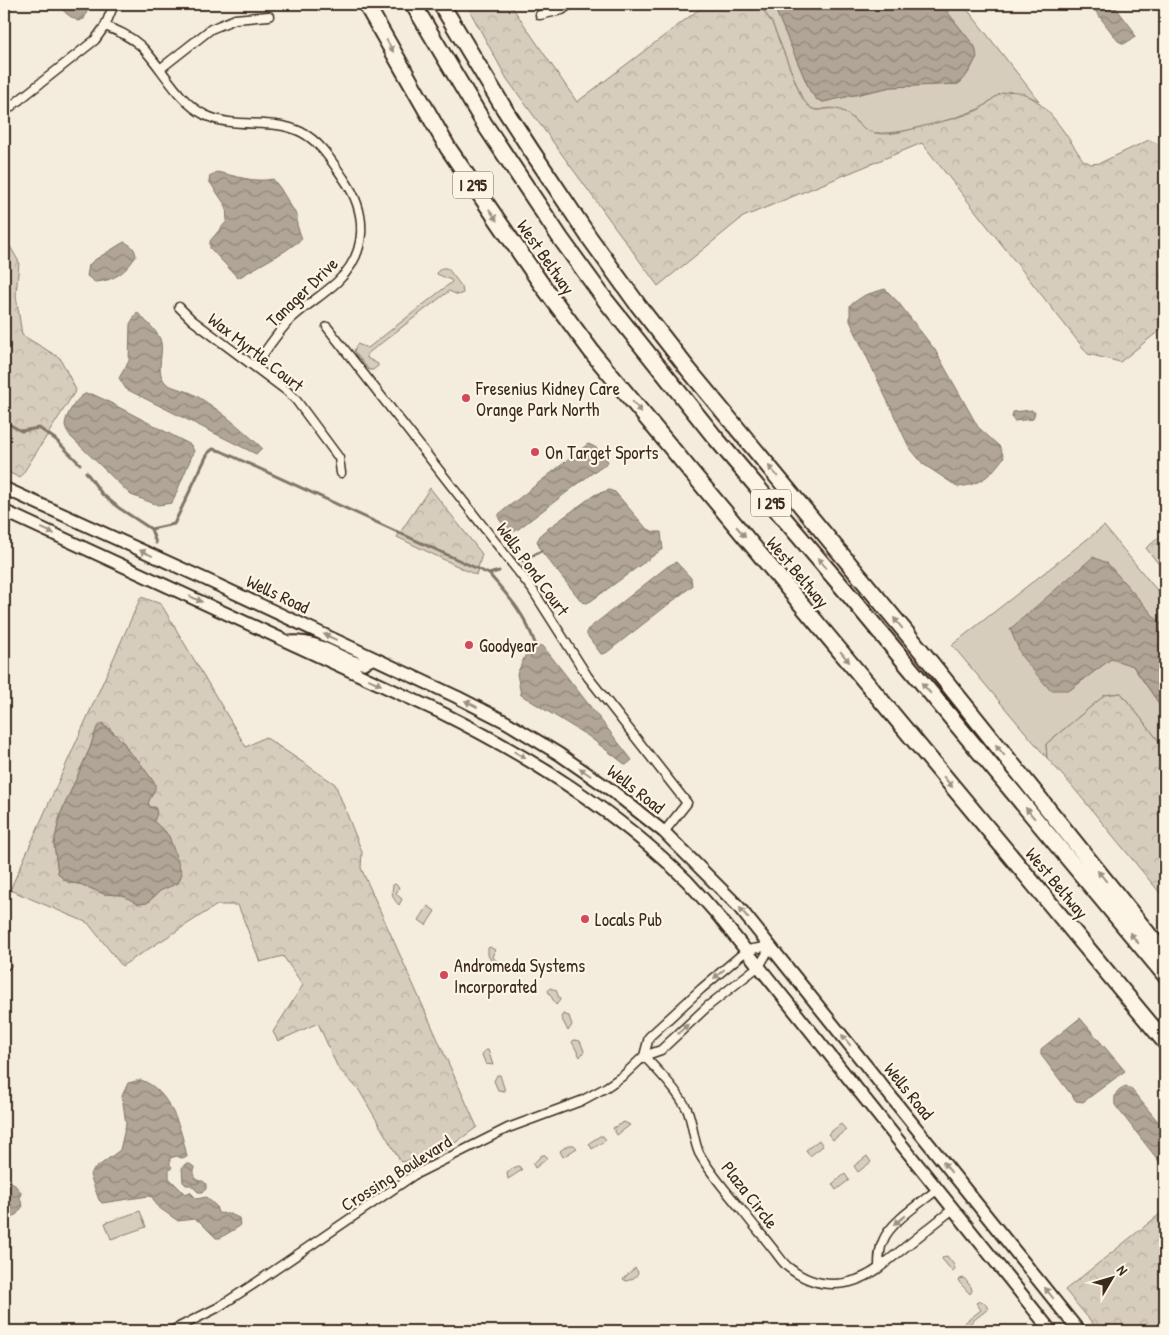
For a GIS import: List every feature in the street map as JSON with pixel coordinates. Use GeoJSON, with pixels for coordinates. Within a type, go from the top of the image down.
{"type":"FeatureCollection","features":[{"type":"Feature","properties":{"kind":"highway","name":"West Beltway"},"geometry":{"type":"LineString","coordinates":[[366,4],[448,148],[540,282],[595,356],[1165,1042]]}},
{"type":"Feature","properties":{"kind":"highway","name":"West Beltway"},"geometry":{"type":"LineString","coordinates":[[414,4],[485,125],[561,239],[606,301],[713,435],[855,602],[1165,975]]}},
{"type":"Feature","properties":{"kind":"highway"},"geometry":{"type":"LineString","coordinates":[[441,4],[530,150],[638,305],[688,369],[929,660],[1165,955]]}},
{"type":"Feature","properties":{"kind":"main road","name":"Wells Road"},"geometry":{"type":"LineString","coordinates":[[4,488],[457,696],[506,722],[559,754],[611,790],[664,832],[732,900],[771,946],[1079,1331]]}},
{"type":"Feature","properties":{"kind":"main road","name":"Wells Road"},"geometry":{"type":"LineString","coordinates":[[4,511],[442,713],[489,737],[548,771],[602,808],[679,874],[720,918],[760,965],[1051,1331]]}},
{"type":"Feature","properties":{"kind":"main road"},"geometry":{"type":"LineString","coordinates":[[288,642],[310,642],[356,663],[366,662],[374,658]]}},
{"type":"Feature","properties":{"kind":"main road"},"geometry":{"type":"LineString","coordinates":[[950,1204],[963,1186]]}},
{"type":"Feature","properties":{"kind":"street"},"geometry":{"type":"LineString","coordinates":[[4,112],[95,40],[105,26],[114,4]]}},
{"type":"Feature","properties":{"kind":"street"},"geometry":{"type":"LineString","coordinates":[[540,15],[562,10],[570,4]]}},
{"type":"Feature","properties":{"kind":"street"},"geometry":{"type":"LineString","coordinates":[[160,69],[200,37],[223,23],[235,19],[269,16]]}},
{"type":"Feature","properties":{"kind":"street","name":"Tanager Drive"},"geometry":{"type":"LineString","coordinates":[[105,26],[132,39],[141,47],[183,99],[204,115],[232,123],[287,126],[303,133],[316,142],[350,188],[360,210],[362,225],[360,244],[348,270],[291,319],[255,365]]}},
{"type":"Feature","properties":{"kind":"street","name":"Wax Myrtle Court"},"geometry":{"type":"LineString","coordinates":[[179,307],[192,320],[255,365],[296,400],[339,458],[341,473]]}},
{"type":"Feature","properties":{"kind":"street","name":"Wells Pond Court"},"geometry":{"type":"LineString","coordinates":[[327,327],[532,589],[588,677],[687,803],[664,832]]}},
{"type":"Feature","properties":{"kind":"street"},"geometry":{"type":"LineString","coordinates":[[747,950],[771,946]]}},
{"type":"Feature","properties":{"kind":"street","name":"Crossing Boulevard"},"geometry":{"type":"LineString","coordinates":[[171,1331],[192,1322],[241,1292],[414,1175],[508,1128],[581,1101],[605,1088],[624,1075],[644,1056],[661,1050],[708,1006],[760,965],[771,946]]}},
{"type":"Feature","properties":{"kind":"street","name":"Crossing Boulevard"},"geometry":{"type":"LineString","coordinates":[[644,1056],[649,1038],[747,950]]}},
{"type":"Feature","properties":{"kind":"street","name":"Plaza Circle"},"geometry":{"type":"LineString","coordinates":[[644,1056],[678,1095],[688,1112],[700,1155],[786,1266],[810,1280],[821,1284],[835,1284],[860,1279],[879,1268],[950,1204]]}},
{"type":"Feature","properties":{"kind":"street"},"geometry":{"type":"LineString","coordinates":[[879,1268],[882,1241],[889,1230],[938,1189]]}},
{"type":"Feature","properties":{"kind":"green space"},"geometry":{"type":"Polygon","coordinates":[[[466,4],[510,4],[577,102],[706,4],[759,4],[772,23],[801,96],[806,104],[815,110],[840,110],[871,132],[882,134],[895,133],[957,118],[978,110],[1000,94],[1013,92],[1026,95],[1038,102],[1049,112],[1083,160],[1091,164],[1100,163],[1149,140],[1161,145],[1165,149],[1165,326],[1120,362],[1088,354],[922,143],[743,217],[658,286],[507,79],[466,4]]]}},
{"type":"Feature","properties":{"kind":"green space"},"geometry":{"type":"Polygon","coordinates":[[[759,4],[773,4],[810,91],[816,99],[823,102],[891,87],[958,84],[961,82],[970,70],[976,56],[975,47],[941,4],[963,4],[1039,101],[1019,94],[1004,93],[979,109],[939,122],[909,130],[881,133],[871,132],[840,110],[828,108],[815,110],[806,103],[801,96],[772,23],[759,4]]]}},
{"type":"Feature","properties":{"kind":"green space"},"geometry":{"type":"Polygon","coordinates":[[[4,236],[19,262],[16,295],[22,335],[60,358],[76,390],[20,478],[4,470],[4,236]]]}},
{"type":"Feature","properties":{"kind":"green space"},"geometry":{"type":"Polygon","coordinates":[[[442,268],[449,270],[462,287],[463,293],[458,295],[449,291],[367,354],[367,358],[378,364],[373,370],[369,370],[354,351],[357,344],[368,348],[452,282],[437,274],[442,268]]]}},
{"type":"Feature","properties":{"kind":"green space"},"geometry":{"type":"Polygon","coordinates":[[[430,488],[482,554],[476,575],[397,537],[430,488]]]}},
{"type":"Feature","properties":{"kind":"green space"},"geometry":{"type":"Polygon","coordinates":[[[1104,526],[1165,600],[1165,629],[1107,563],[1070,689],[1111,659],[1132,665],[1165,712],[1165,749],[1121,693],[1105,695],[1046,744],[1047,758],[952,645],[1104,526]]]}},
{"type":"Feature","properties":{"kind":"green space"},"geometry":{"type":"Polygon","coordinates":[[[1161,536],[1165,541],[1165,572],[1146,548],[1161,536]]]}},
{"type":"Feature","properties":{"kind":"green space"},"geometry":{"type":"Polygon","coordinates":[[[141,597],[161,604],[246,747],[265,737],[335,784],[362,852],[361,868],[477,1127],[441,1153],[401,1162],[359,1090],[338,1068],[318,1023],[278,1041],[273,1032],[303,985],[283,956],[260,962],[238,905],[217,905],[122,966],[88,923],[10,890],[141,597]],[[104,726],[94,735],[60,815],[54,844],[58,873],[70,883],[80,884],[104,894],[122,895],[140,904],[147,903],[181,872],[166,832],[153,821],[156,810],[150,807],[148,803],[155,784],[138,760],[110,729],[104,726]]]}},
{"type":"Feature","properties":{"kind":"green space"},"geometry":{"type":"Polygon","coordinates":[[[1121,693],[1165,749],[1165,899],[1047,758],[1046,744],[1105,695],[1121,693]]]}},
{"type":"Feature","properties":{"kind":"green space"},"geometry":{"type":"Polygon","coordinates":[[[395,884],[399,887],[396,894],[402,899],[399,905],[392,894],[393,885],[395,884]]]}},
{"type":"Feature","properties":{"kind":"green space"},"geometry":{"type":"Polygon","coordinates":[[[428,906],[435,911],[426,925],[419,920],[428,906]]]}},
{"type":"Feature","properties":{"kind":"green space"},"geometry":{"type":"Polygon","coordinates":[[[490,947],[495,950],[492,957],[500,963],[496,970],[488,955],[488,948],[490,947]]]}},
{"type":"Feature","properties":{"kind":"green space"},"geometry":{"type":"Polygon","coordinates":[[[550,988],[556,990],[560,1000],[556,1005],[548,991],[550,988]]]}},
{"type":"Feature","properties":{"kind":"green space"},"geometry":{"type":"Polygon","coordinates":[[[563,1014],[569,1016],[572,1025],[568,1031],[561,1017],[563,1014]]]}},
{"type":"Feature","properties":{"kind":"green space"},"geometry":{"type":"Polygon","coordinates":[[[574,1040],[580,1041],[584,1051],[580,1057],[572,1042],[574,1040]]]}},
{"type":"Feature","properties":{"kind":"green space"},"geometry":{"type":"Polygon","coordinates":[[[485,1050],[488,1050],[493,1065],[486,1064],[482,1055],[485,1050]]]}},
{"type":"Feature","properties":{"kind":"green space"},"geometry":{"type":"Polygon","coordinates":[[[497,1075],[500,1075],[505,1091],[498,1090],[494,1081],[497,1075]]]}},
{"type":"Feature","properties":{"kind":"green space"},"geometry":{"type":"Polygon","coordinates":[[[624,1122],[630,1125],[617,1135],[613,1128],[624,1122]]]}},
{"type":"Feature","properties":{"kind":"green space"},"geometry":{"type":"Polygon","coordinates":[[[841,1124],[846,1130],[833,1140],[828,1134],[841,1124]]]}},
{"type":"Feature","properties":{"kind":"green space"},"geometry":{"type":"Polygon","coordinates":[[[603,1136],[606,1140],[592,1149],[589,1143],[603,1136]]]}},
{"type":"Feature","properties":{"kind":"green space"},"geometry":{"type":"Polygon","coordinates":[[[819,1140],[823,1146],[810,1156],[806,1150],[819,1140]]]}},
{"type":"Feature","properties":{"kind":"green space"},"geometry":{"type":"Polygon","coordinates":[[[568,1145],[574,1145],[577,1148],[563,1157],[560,1151],[568,1145]]]}},
{"type":"Feature","properties":{"kind":"green space"},"geometry":{"type":"Polygon","coordinates":[[[542,1155],[548,1158],[535,1168],[533,1164],[542,1155]]]}},
{"type":"Feature","properties":{"kind":"green space"},"geometry":{"type":"Polygon","coordinates":[[[867,1156],[871,1162],[858,1172],[854,1166],[867,1156]]]}},
{"type":"Feature","properties":{"kind":"green space"},"geometry":{"type":"Polygon","coordinates":[[[519,1166],[522,1170],[508,1179],[507,1173],[519,1166]]]}},
{"type":"Feature","properties":{"kind":"green space"},"geometry":{"type":"Polygon","coordinates":[[[845,1174],[849,1180],[836,1190],[832,1184],[845,1174]]]}},
{"type":"Feature","properties":{"kind":"green space"},"geometry":{"type":"Polygon","coordinates":[[[1165,1210],[1165,1331],[1099,1331],[1065,1290],[1165,1210]]]}},
{"type":"Feature","properties":{"kind":"green space"},"geometry":{"type":"Polygon","coordinates":[[[140,1211],[146,1227],[111,1239],[105,1223],[140,1211]]]}},
{"type":"Feature","properties":{"kind":"green space"},"geometry":{"type":"Polygon","coordinates":[[[947,1256],[954,1265],[955,1269],[953,1272],[942,1259],[947,1256]]]}},
{"type":"Feature","properties":{"kind":"green space"},"geometry":{"type":"Polygon","coordinates":[[[635,1268],[638,1272],[635,1277],[626,1281],[623,1279],[635,1268]]]}},
{"type":"Feature","properties":{"kind":"green space"},"geometry":{"type":"Polygon","coordinates":[[[964,1278],[971,1287],[972,1291],[970,1294],[959,1282],[960,1279],[964,1278]]]}},
{"type":"Feature","properties":{"kind":"green space"},"geometry":{"type":"Polygon","coordinates":[[[980,1301],[985,1303],[988,1309],[960,1331],[954,1331],[981,1310],[976,1303],[980,1301]]]}},
{"type":"Feature","properties":{"kind":"green space"},"geometry":{"type":"Polygon","coordinates":[[[948,1324],[954,1331],[949,1331],[945,1326],[948,1324]]]}},
{"type":"Feature","properties":{"kind":"water"},"geometry":{"type":"Polygon","coordinates":[[[59,4],[90,4],[84,19],[78,21],[64,12],[59,4]]]}},
{"type":"Feature","properties":{"kind":"water"},"geometry":{"type":"Polygon","coordinates":[[[773,4],[941,4],[975,47],[977,57],[964,79],[958,84],[891,87],[823,102],[816,99],[810,91],[773,4]]]}},
{"type":"Feature","properties":{"kind":"water"},"geometry":{"type":"Polygon","coordinates":[[[1090,4],[1113,4],[1133,30],[1135,37],[1124,44],[1118,41],[1090,4]]]}},
{"type":"Feature","properties":{"kind":"water"},"geometry":{"type":"Polygon","coordinates":[[[217,172],[252,180],[273,179],[297,216],[297,225],[302,239],[238,278],[210,248],[210,241],[227,221],[226,206],[209,181],[210,176],[217,172]]]}},
{"type":"Feature","properties":{"kind":"water"},"geometry":{"type":"Polygon","coordinates":[[[124,242],[132,247],[136,256],[124,271],[114,278],[95,282],[87,276],[89,265],[93,261],[124,242]]]}},
{"type":"Feature","properties":{"kind":"water"},"geometry":{"type":"Polygon","coordinates":[[[885,289],[898,302],[935,350],[978,427],[1000,447],[1004,457],[990,474],[973,484],[958,487],[923,464],[909,447],[850,321],[850,305],[865,295],[885,289]]]}},
{"type":"Feature","properties":{"kind":"water"},"geometry":{"type":"Polygon","coordinates":[[[137,312],[153,328],[160,339],[160,371],[164,381],[170,386],[195,395],[230,420],[262,448],[256,454],[126,389],[119,378],[129,361],[130,324],[137,312]]]}},
{"type":"Feature","properties":{"kind":"water"},"geometry":{"type":"Polygon","coordinates":[[[85,394],[92,394],[105,400],[191,445],[194,451],[172,503],[158,505],[131,495],[71,437],[65,427],[66,421],[75,403],[85,394]]]}},
{"type":"Feature","properties":{"kind":"water"},"geometry":{"type":"Polygon","coordinates":[[[1032,410],[1032,412],[1035,412],[1033,419],[1014,421],[1012,418],[1013,412],[1032,410]]]}},
{"type":"Feature","properties":{"kind":"water"},"geometry":{"type":"Polygon","coordinates":[[[588,444],[600,451],[608,462],[517,530],[513,532],[508,531],[499,519],[499,514],[588,444]]]}},
{"type":"Feature","properties":{"kind":"water"},"geometry":{"type":"Polygon","coordinates":[[[609,490],[615,492],[646,528],[654,532],[661,532],[663,550],[591,601],[587,603],[582,602],[541,551],[537,541],[542,533],[594,495],[609,490]]]}},
{"type":"Feature","properties":{"kind":"water"},"geometry":{"type":"Polygon","coordinates":[[[1093,557],[1107,563],[1165,629],[1165,712],[1133,666],[1111,659],[1070,690],[1050,690],[1022,657],[1010,629],[1093,557]]]}},
{"type":"Feature","properties":{"kind":"water"},"geometry":{"type":"Polygon","coordinates":[[[676,562],[691,578],[692,586],[606,653],[601,654],[587,635],[587,630],[668,566],[676,562]]]}},
{"type":"Feature","properties":{"kind":"water"},"geometry":{"type":"Polygon","coordinates":[[[530,645],[543,646],[632,760],[626,765],[588,736],[521,695],[517,674],[530,645]]]}},
{"type":"Feature","properties":{"kind":"water"},"geometry":{"type":"Polygon","coordinates":[[[103,723],[124,743],[128,751],[138,760],[155,784],[155,789],[148,803],[150,807],[155,807],[156,809],[154,821],[169,836],[182,874],[178,883],[160,891],[147,903],[138,904],[122,895],[104,894],[80,884],[70,883],[58,873],[54,844],[60,815],[90,748],[97,727],[103,723]]]}},
{"type":"Feature","properties":{"kind":"water"},"geometry":{"type":"Polygon","coordinates":[[[1080,1018],[1125,1071],[1083,1102],[1076,1101],[1041,1055],[1041,1049],[1080,1018]]]}},
{"type":"Feature","properties":{"kind":"water"},"geometry":{"type":"Polygon","coordinates":[[[141,1080],[160,1092],[173,1112],[182,1135],[187,1157],[181,1158],[177,1156],[170,1158],[170,1165],[172,1167],[169,1171],[169,1178],[185,1194],[190,1192],[197,1199],[206,1197],[216,1206],[218,1213],[230,1214],[239,1218],[240,1226],[220,1238],[216,1238],[199,1221],[194,1219],[178,1221],[158,1207],[152,1197],[149,1196],[102,1203],[99,1200],[90,1175],[92,1171],[120,1150],[126,1124],[122,1096],[128,1083],[141,1080]]]}},
{"type":"Feature","properties":{"kind":"water"},"geometry":{"type":"Polygon","coordinates":[[[1126,1086],[1131,1089],[1165,1130],[1165,1169],[1115,1105],[1116,1093],[1126,1086]]]}},
{"type":"Feature","properties":{"kind":"water"},"geometry":{"type":"Polygon","coordinates":[[[185,1164],[190,1164],[194,1167],[194,1177],[206,1184],[206,1189],[203,1192],[198,1192],[191,1185],[186,1185],[183,1182],[182,1168],[185,1164]]]}},
{"type":"Feature","properties":{"kind":"water"},"geometry":{"type":"Polygon","coordinates":[[[4,1177],[21,1192],[20,1199],[23,1206],[17,1214],[4,1222],[4,1177]]]}},
{"type":"Feature","properties":{"kind":"waterway"},"geometry":{"type":"LineString","coordinates":[[4,419],[7,423],[21,431],[39,428],[55,439],[80,464]]}},
{"type":"Feature","properties":{"kind":"waterway"},"geometry":{"type":"LineString","coordinates":[[156,543],[151,529],[174,524],[208,453],[213,449],[221,451],[489,574],[511,599],[527,625],[536,646]]}},
{"type":"Feature","properties":{"kind":"waterway"},"geometry":{"type":"LineString","coordinates":[[86,472],[102,494],[119,508],[151,529]]}},
{"type":"Feature","properties":{"kind":"waterway"},"geometry":{"type":"LineString","coordinates":[[523,561],[541,551]]}},
{"type":"Feature","properties":{"kind":"waterway"},"geometry":{"type":"LineString","coordinates":[[489,574],[499,571]]}},
{"type":"Feature","properties":{"kind":"place","name":"Fresenius Kidney Care Orange Park North"},"geometry":{"type":"Point","coordinates":[466,398]}},
{"type":"Feature","properties":{"kind":"place","name":"On Target Sports"},"geometry":{"type":"Point","coordinates":[535,452]}},
{"type":"Feature","properties":{"kind":"place","name":"Goodyear"},"geometry":{"type":"Point","coordinates":[469,645]}},
{"type":"Feature","properties":{"kind":"place","name":"Locals Pub"},"geometry":{"type":"Point","coordinates":[585,919]}},
{"type":"Feature","properties":{"kind":"place","name":"Andromeda Systems Incorporated"},"geometry":{"type":"Point","coordinates":[444,975]}}]}
